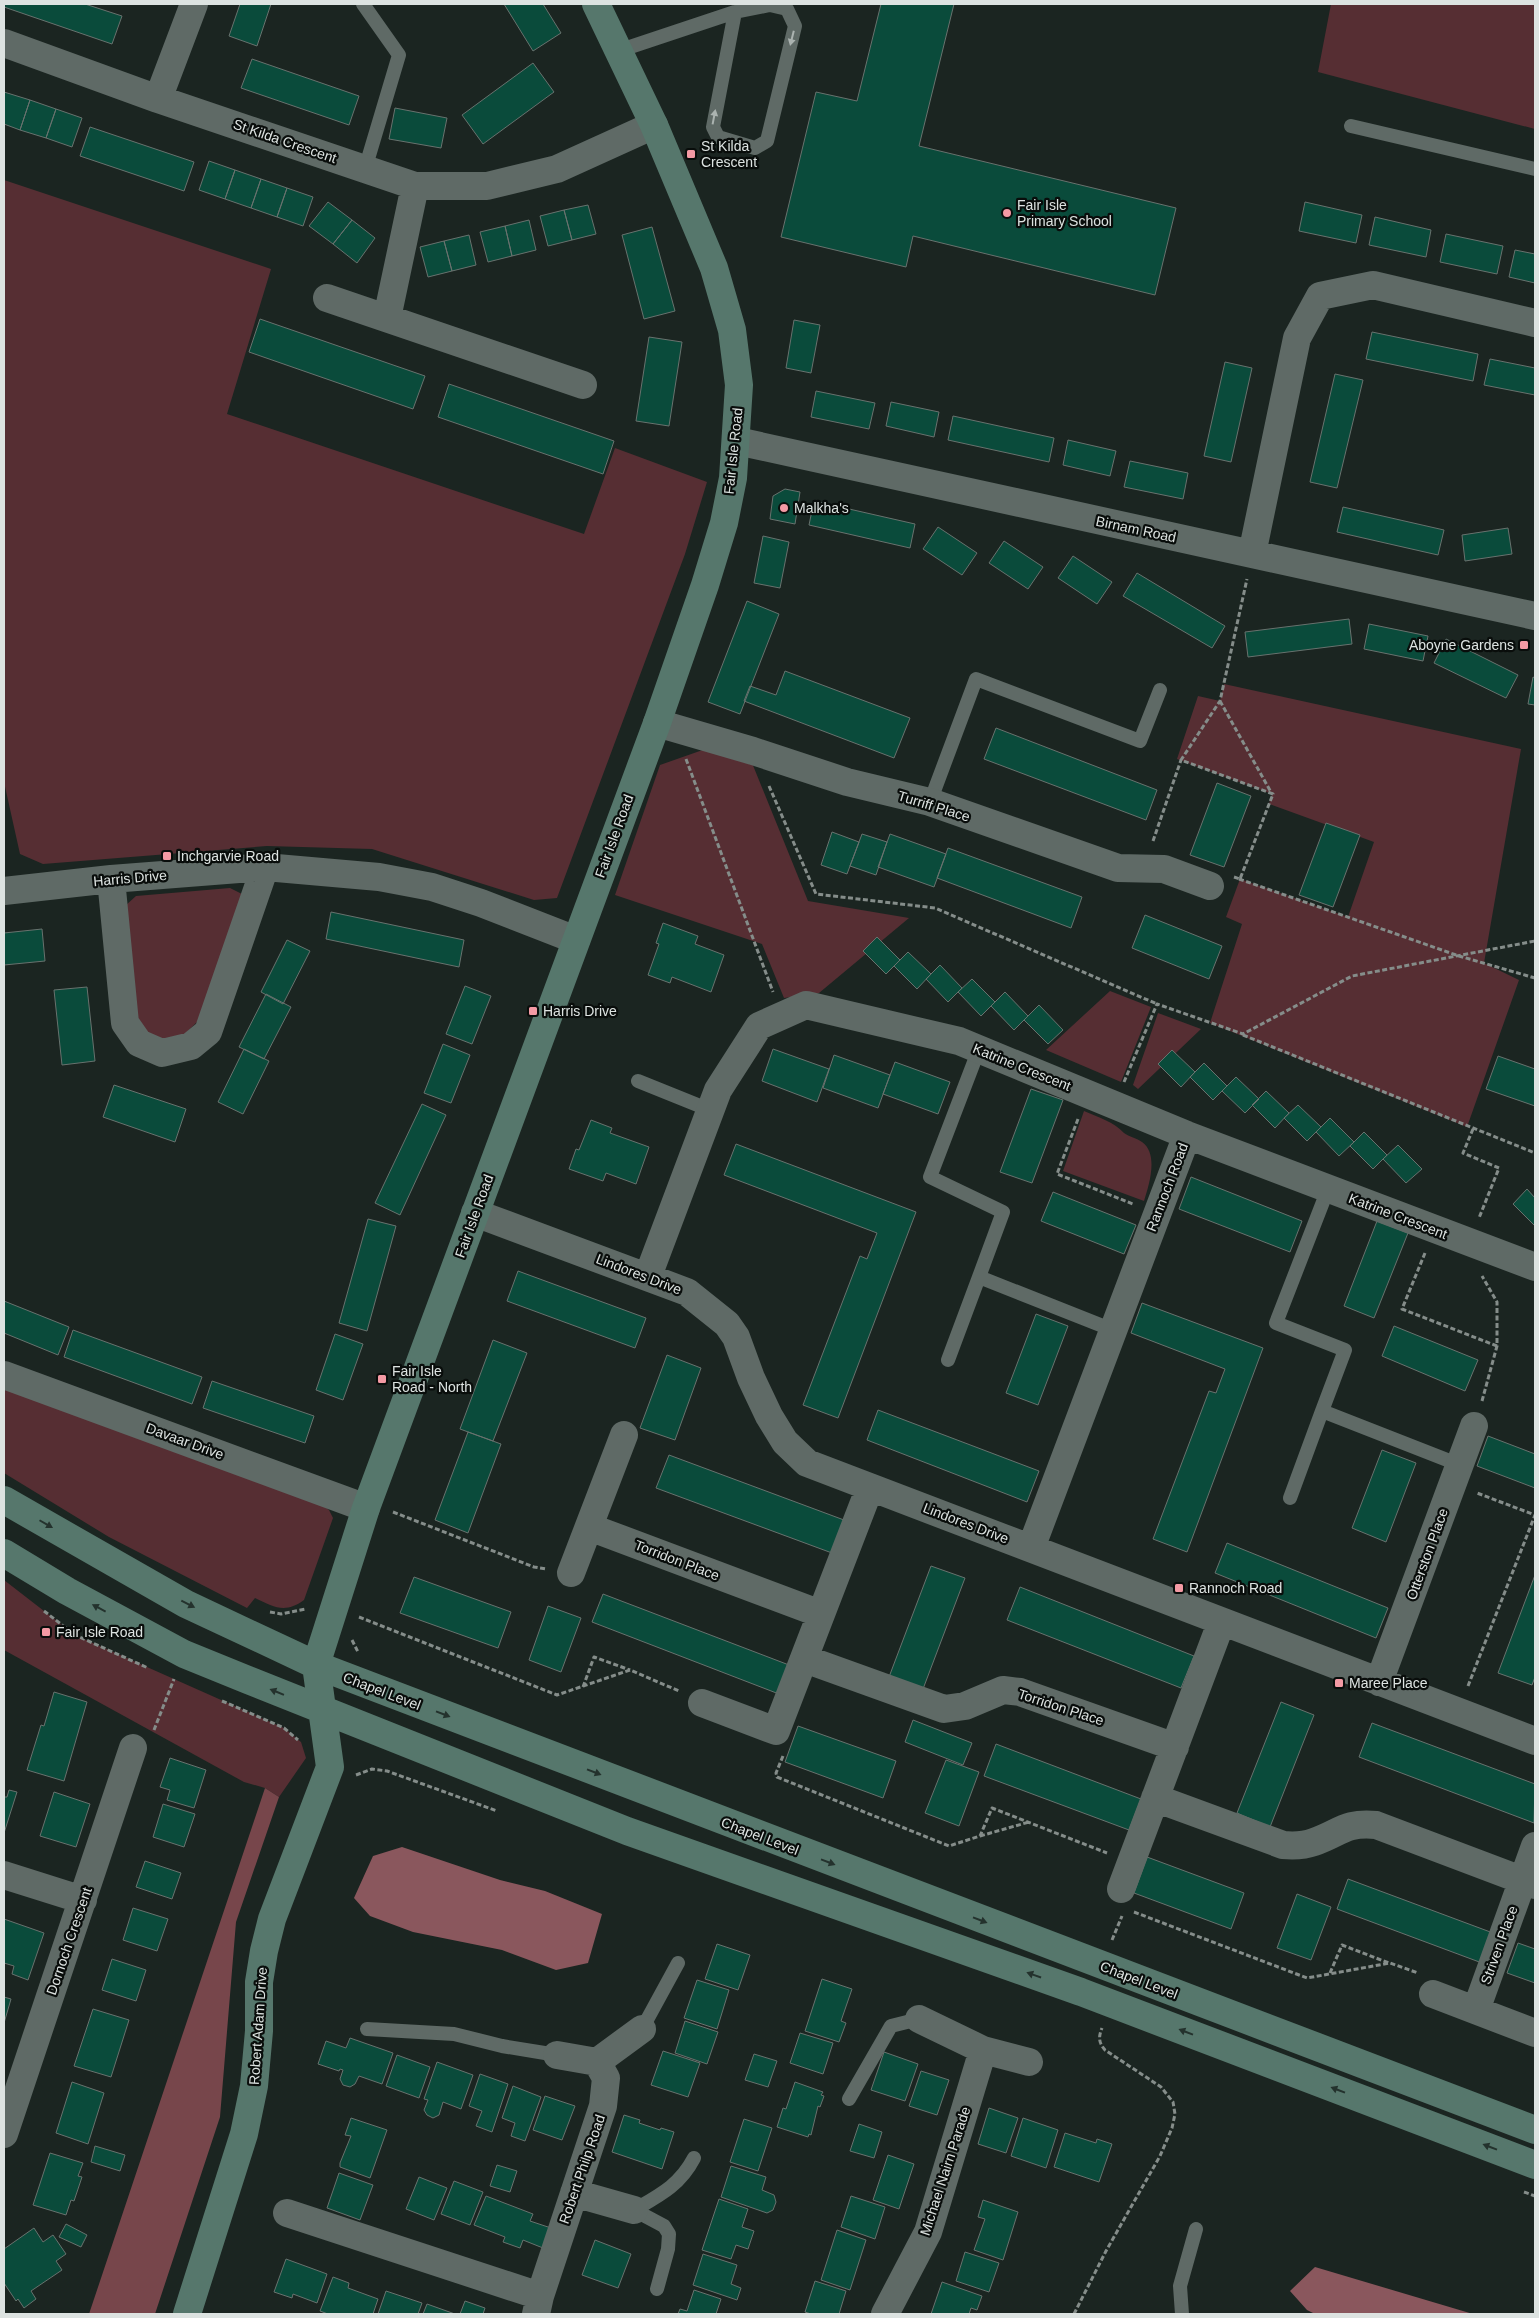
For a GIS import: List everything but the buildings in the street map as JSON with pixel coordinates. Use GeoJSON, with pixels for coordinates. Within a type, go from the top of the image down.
{"type":"FeatureCollection","features":[{"type":"Feature","properties":{"kind":"main road","name":"Fair Isle Road"},"geometry":{"type":"LineString","coordinates":[[316,1665],[368,1505],[576,940],[666,726],[724,523],[733,478],[737,441],[739,385],[732,330],[714,268],[654,125],[596,4]]}},
{"type":"Feature","properties":{"kind":"main road","name":"Chapel Level"},"geometry":{"type":"LineString","coordinates":[[4,1500],[186,1604],[316,1665],[1535,2130]]}},
{"type":"Feature","properties":{"kind":"main road"},"geometry":{"type":"LineString","coordinates":[[4,1553],[68,1591],[184,1654],[322,1710],[627,1831],[1081,1992],[1535,2164]]}},
{"type":"Feature","properties":{"kind":"main road","name":"Robert Adam Drive"},"geometry":{"type":"LineString","coordinates":[[187,2314],[244,2134],[254,2086],[259,2031],[259,1982],[272,1919],[330,1767],[316,1665]]}},
{"type":"Feature","properties":{"kind":"street"},"geometry":{"type":"LineString","coordinates":[[158,98],[194,4]]}},
{"type":"Feature","properties":{"kind":"street","name":"St Kilda Crescent"},"geometry":{"type":"LineString","coordinates":[[4,43],[415,186],[486,186],[557,169],[654,125]]}},
{"type":"Feature","properties":{"kind":"street"},"geometry":{"type":"LineString","coordinates":[[387,318],[415,186]]}},
{"type":"Feature","properties":{"kind":"street"},"geometry":{"type":"LineString","coordinates":[[1252,554],[1296,338],[1320,296],[1373,285],[1535,323]]}},
{"type":"Feature","properties":{"kind":"street"},"geometry":{"type":"LineString","coordinates":[[327,298],[582,385]]}},
{"type":"Feature","properties":{"kind":"street","name":"Birnam Road"},"geometry":{"type":"LineString","coordinates":[[737,441],[1535,616]]}},
{"type":"Feature","properties":{"kind":"street","name":"Turriff Place"},"geometry":{"type":"LineString","coordinates":[[666,726],[753,750],[847,782],[930,802],[1118,868],[1164,869],[1221,881]]}},
{"type":"Feature","properties":{"kind":"street"},"geometry":{"type":"LineString","coordinates":[[111,879],[124,1023],[139,1043],[162,1053],[191,1046],[208,1032],[265,867]]}},
{"type":"Feature","properties":{"kind":"street","name":"Harris Drive"},"geometry":{"type":"LineString","coordinates":[[4,891],[111,879],[265,867],[379,877],[432,887],[481,903],[576,940]]}},
{"type":"Feature","properties":{"kind":"street","name":"Katrine Crescent"},"geometry":{"type":"LineString","coordinates":[[648,1276],[718,1090],[759,1026],[806,1005],[959,1041],[1187,1135],[1535,1267]]}},
{"type":"Feature","properties":{"kind":"street","name":"Rannoch Road"},"geometry":{"type":"LineString","coordinates":[[1030,1548],[1187,1135]]}},
{"type":"Feature","properties":{"kind":"street","name":"Lindores Drive"},"geometry":{"type":"LineString","coordinates":[[475,1213],[687,1292],[727,1324],[736,1337],[751,1378],[769,1416],[786,1442],[807,1463],[1221,1623],[1535,1741]]}},
{"type":"Feature","properties":{"kind":"street","name":"Davaar Drive"},"geometry":{"type":"LineString","coordinates":[[4,1375],[368,1505]]}},
{"type":"Feature","properties":{"kind":"street","name":"Otterston Place"},"geometry":{"type":"LineString","coordinates":[[1379,1682],[1474,1426]]}},
{"type":"Feature","properties":{"kind":"street"},"geometry":{"type":"LineString","coordinates":[[571,1573],[624,1435]]}},
{"type":"Feature","properties":{"kind":"street"},"geometry":{"type":"LineString","coordinates":[[702,1703],[776,1731],[870,1487]]}},
{"type":"Feature","properties":{"kind":"street","name":"Torridon Place"},"geometry":{"type":"LineString","coordinates":[[589,1527],[821,1614]]}},
{"type":"Feature","properties":{"kind":"street"},"geometry":{"type":"LineString","coordinates":[[1123,1899],[1131,1862],[1221,1623]]}},
{"type":"Feature","properties":{"kind":"street","name":"Torridon Place"},"geometry":{"type":"LineString","coordinates":[[805,1659],[944,1709],[965,1706],[1003,1690],[1020,1692],[1175,1747]]}},
{"type":"Feature","properties":{"kind":"street","name":"Dornoch Crescent"},"geometry":{"type":"LineString","coordinates":[[4,2134],[133,1748]]}},
{"type":"Feature","properties":{"kind":"street"},"geometry":{"type":"LineString","coordinates":[[1155,1798],[1283,1845],[1300,1846],[1314,1842],[1349,1826],[1360,1824],[1376,1825],[1529,1883]]}},
{"type":"Feature","properties":{"kind":"street","name":"Striven Place"},"geometry":{"type":"LineString","coordinates":[[1476,2010],[1529,1883],[1535,1846]]}},
{"type":"Feature","properties":{"kind":"street"},"geometry":{"type":"LineString","coordinates":[[4,1875],[82,1900]]}},
{"type":"Feature","properties":{"kind":"street"},"geometry":{"type":"LineString","coordinates":[[1429,1985],[1476,2010],[1535,2033]]}},
{"type":"Feature","properties":{"kind":"street"},"geometry":{"type":"LineString","coordinates":[[919,2019],[983,2050],[1029,2062]]}},
{"type":"Feature","properties":{"kind":"street"},"geometry":{"type":"LineString","coordinates":[[557,2055],[597,2062],[642,2029]]}},
{"type":"Feature","properties":{"kind":"street","name":"Michael Nairn Parade"},"geometry":{"type":"LineString","coordinates":[[885,2314],[928,2232],[983,2050]]}},
{"type":"Feature","properties":{"kind":"street","name":"Robert Philp Road"},"geometry":{"type":"LineString","coordinates":[[538,2305],[603,2106],[606,2078],[597,2062]]}},
{"type":"Feature","properties":{"kind":"street"},"geometry":{"type":"LineString","coordinates":[[574,2193],[634,2210]]}},
{"type":"Feature","properties":{"kind":"street"},"geometry":{"type":"LineString","coordinates":[[287,2213],[538,2305]]}},
{"type":"Feature","properties":{"kind":"lane"},"geometry":{"type":"LineString","coordinates":[[363,4],[399,55],[365,168]]}},
{"type":"Feature","properties":{"kind":"lane"},"geometry":{"type":"LineString","coordinates":[[618,51],[735,12],[770,5],[787,9],[795,26],[767,141],[755,148],[718,137],[713,127],[735,12]]}},
{"type":"Feature","properties":{"kind":"lane"},"geometry":{"type":"LineString","coordinates":[[1351,126],[1535,169]]}},
{"type":"Feature","properties":{"kind":"lane"},"geometry":{"type":"LineString","coordinates":[[930,802],[976,679],[1140,741],[1160,690]]}},
{"type":"Feature","properties":{"kind":"lane"},"geometry":{"type":"LineString","coordinates":[[948,1360],[1002,1212],[930,1177],[979,1049]]}},
{"type":"Feature","properties":{"kind":"lane"},"geometry":{"type":"LineString","coordinates":[[638,1080],[710,1110]]}},
{"type":"Feature","properties":{"kind":"lane"},"geometry":{"type":"LineString","coordinates":[[1290,1498],[1345,1350],[1276,1323],[1328,1189]]}},
{"type":"Feature","properties":{"kind":"lane"},"geometry":{"type":"LineString","coordinates":[[979,1277],[1113,1330]]}},
{"type":"Feature","properties":{"kind":"lane"},"geometry":{"type":"LineString","coordinates":[[1322,1411],[1456,1474]]}},
{"type":"Feature","properties":{"kind":"lane"},"geometry":{"type":"LineString","coordinates":[[642,2029],[678,1963]]}},
{"type":"Feature","properties":{"kind":"lane"},"geometry":{"type":"LineString","coordinates":[[849,2099],[891,2026],[919,2019]]}},
{"type":"Feature","properties":{"kind":"lane"},"geometry":{"type":"LineString","coordinates":[[367,2029],[454,2034],[502,2046],[557,2055]]}},
{"type":"Feature","properties":{"kind":"lane"},"geometry":{"type":"LineString","coordinates":[[634,2210],[670,2188],[686,2174],[694,2158]]}},
{"type":"Feature","properties":{"kind":"lane"},"geometry":{"type":"LineString","coordinates":[[634,2210],[664,2226],[670,2234],[668,2249],[656,2288]]}},
{"type":"Feature","properties":{"kind":"lane"},"geometry":{"type":"LineString","coordinates":[[1182,2314],[1180,2286],[1196,2229]]}},
{"type":"Feature","properties":{"kind":"path"},"geometry":{"type":"LineString","coordinates":[[1151,847],[1180,760],[1220,702],[1252,554]]}},
{"type":"Feature","properties":{"kind":"path"},"geometry":{"type":"LineString","coordinates":[[1220,702],[1272,794]]}},
{"type":"Feature","properties":{"kind":"path"},"geometry":{"type":"LineString","coordinates":[[666,726],[782,1016]]}},
{"type":"Feature","properties":{"kind":"path"},"geometry":{"type":"LineString","coordinates":[[753,750],[816,894],[935,908],[1157,1004],[1243,1034],[1535,1153]]}},
{"type":"Feature","properties":{"kind":"path"},"geometry":{"type":"LineString","coordinates":[[1180,760],[1272,794]]}},
{"type":"Feature","properties":{"kind":"path"},"geometry":{"type":"LineString","coordinates":[[1240,879],[1272,794]]}},
{"type":"Feature","properties":{"kind":"path"},"geometry":{"type":"LineString","coordinates":[[1221,881],[1240,879]]}},
{"type":"Feature","properties":{"kind":"path"},"geometry":{"type":"LineString","coordinates":[[1221,881],[1240,879],[1459,956],[1535,978]]}},
{"type":"Feature","properties":{"kind":"path"},"geometry":{"type":"LineString","coordinates":[[1243,1034],[1352,976],[1535,941]]}},
{"type":"Feature","properties":{"kind":"path"},"geometry":{"type":"LineString","coordinates":[[1115,1106],[1157,1004]]}},
{"type":"Feature","properties":{"kind":"path"},"geometry":{"type":"LineString","coordinates":[[1088,1094],[1057,1174],[1157,1214]]}},
{"type":"Feature","properties":{"kind":"path"},"geometry":{"type":"LineString","coordinates":[[1473,1129],[1463,1153],[1499,1168],[1469,1243],[1468,1252],[1497,1302],[1497,1346],[1474,1426]]}},
{"type":"Feature","properties":{"kind":"path"},"geometry":{"type":"LineString","coordinates":[[1434,1230],[1402,1309],[1497,1346]]}},
{"type":"Feature","properties":{"kind":"path"},"geometry":{"type":"LineString","coordinates":[[1456,1474],[1535,1515],[1458,1712]]}},
{"type":"Feature","properties":{"kind":"path"},"geometry":{"type":"LineString","coordinates":[[368,1505],[534,1567],[571,1573]]}},
{"type":"Feature","properties":{"kind":"path"},"geometry":{"type":"LineString","coordinates":[[353,1620],[354,1615],[557,1695],[583,1688],[630,1670]]}},
{"type":"Feature","properties":{"kind":"path"},"geometry":{"type":"LineString","coordinates":[[583,1688],[594,1657],[674,1688],[702,1703]]}},
{"type":"Feature","properties":{"kind":"path"},"geometry":{"type":"LineString","coordinates":[[133,1748],[151,1736],[174,1679]]}},
{"type":"Feature","properties":{"kind":"path"},"geometry":{"type":"LineString","coordinates":[[776,1731],[783,1744],[784,1754],[776,1774],[777,1777],[949,1846],[1030,1822]]}},
{"type":"Feature","properties":{"kind":"path"},"geometry":{"type":"LineString","coordinates":[[980,1836],[992,1808],[1131,1862]]}},
{"type":"Feature","properties":{"kind":"path"},"geometry":{"type":"LineString","coordinates":[[1123,1899],[1306,1978],[1390,1963]]}},
{"type":"Feature","properties":{"kind":"path"},"geometry":{"type":"LineString","coordinates":[[1330,1974],[1342,1945],[1390,1963],[1429,1985]]}},
{"type":"Feature","properties":{"kind":"path"},"geometry":{"type":"LineString","coordinates":[[1074,2314],[1106,2251],[1160,2156],[1172,2128],[1175,2114],[1173,2102],[1161,2087],[1105,2050],[1100,2044],[1099,2036],[1103,2027]]}},
{"type":"Feature","properties":{"kind":"shaded area"},"geometry":{"type":"Polygon","coordinates":[[[1331,4],[1535,4],[1535,129],[1318,72],[1331,4]]]}},
{"type":"Feature","properties":{"kind":"shaded area"},"geometry":{"type":"Polygon","coordinates":[[[4,180],[271,269],[227,414],[584,534],[615,448],[707,482],[685,554],[557,898],[534,900],[372,849],[267,846],[43,864],[20,854],[4,782],[4,180]]]}},
{"type":"Feature","properties":{"kind":"shaded area"},"geometry":{"type":"Polygon","coordinates":[[[1224,684],[1521,749],[1484,963],[1519,980],[1467,1127],[1210,1023],[1242,924],[1226,917],[1240,879],[1348,917],[1374,842],[1269,804],[1272,794],[1177,759],[1198,696],[1220,701],[1224,684]]]}},
{"type":"Feature","properties":{"kind":"shaded area"},"geometry":{"type":"Polygon","coordinates":[[[714,746],[750,758],[808,901],[909,918],[819,993],[784,998],[762,944],[615,895],[660,765],[714,746]]]}},
{"type":"Feature","properties":{"kind":"shaded area"},"geometry":{"type":"Polygon","coordinates":[[[230,888],[244,895],[199,1020],[183,1036],[160,1040],[149,1035],[136,1015],[125,906],[136,896],[230,888]]]}},
{"type":"Feature","properties":{"kind":"shaded area"},"geometry":{"type":"Polygon","coordinates":[[[1110,991],[1151,1007],[1121,1082],[1046,1050],[1110,991]]]}},
{"type":"Feature","properties":{"kind":"shaded area"},"geometry":{"type":"Polygon","coordinates":[[[1158,1013],[1201,1029],[1138,1089],[1133,1085],[1158,1013]]]}},
{"type":"Feature","properties":{"kind":"shaded area"},"geometry":{"type":"Polygon","coordinates":[[[1084,1111],[1111,1123],[1147,1147],[1150,1154],[1151,1170],[1144,1201],[1063,1171],[1084,1111]]]}},
{"type":"Feature","properties":{"kind":"shaded area"},"geometry":{"type":"Polygon","coordinates":[[[4,1387],[319,1502],[329,1510],[333,1518],[304,1600],[291,1607],[280,1608],[255,1598],[247,1608],[109,1537],[4,1473],[4,1387]]]}},
{"type":"Feature","properties":{"kind":"shaded area"},"geometry":{"type":"Polygon","coordinates":[[[4,1580],[75,1635],[284,1728],[301,1742],[306,1758],[279,1797],[265,1788],[244,1782],[4,1650],[4,1580]]]}},
{"type":"Feature","properties":{"kind":"shaded area"},"geometry":{"type":"Polygon","coordinates":[[[265,1788],[279,1797],[236,1922],[220,2117],[155,2314],[89,2314],[265,1788]]]}},
{"type":"Feature","properties":{"kind":"shaded area"},"geometry":{"type":"Polygon","coordinates":[[[402,1847],[500,1880],[545,1891],[602,1914],[588,1963],[556,1970],[502,1950],[413,1932],[370,1916],[354,1898],[373,1856],[402,1847]]]}},
{"type":"Feature","properties":{"kind":"shaded area"},"geometry":{"type":"Polygon","coordinates":[[[1315,2267],[1473,2314],[1315,2314],[1307,2310],[1290,2291],[1315,2267]]]}},
{"type":"Feature","properties":{"kind":"place","name":"St Kilda Crescent"},"geometry":{"type":"Point","coordinates":[691,154]}},
{"type":"Feature","properties":{"kind":"place","name":"Fair Isle Primary School"},"geometry":{"type":"Point","coordinates":[1007,213]}},
{"type":"Feature","properties":{"kind":"place","name":"Malkha's"},"geometry":{"type":"Point","coordinates":[784,508]}},
{"type":"Feature","properties":{"kind":"place","name":"Aboyne Gardens"},"geometry":{"type":"Point","coordinates":[1524,645]}},
{"type":"Feature","properties":{"kind":"place","name":"Inchgarvie Road"},"geometry":{"type":"Point","coordinates":[167,856]}},
{"type":"Feature","properties":{"kind":"place","name":"Harris Drive"},"geometry":{"type":"Point","coordinates":[533,1011]}},
{"type":"Feature","properties":{"kind":"place","name":"Fair Isle Road - North"},"geometry":{"type":"Point","coordinates":[382,1379]}},
{"type":"Feature","properties":{"kind":"place","name":"Rannoch Road"},"geometry":{"type":"Point","coordinates":[1179,1588]}},
{"type":"Feature","properties":{"kind":"place","name":"Fair Isle Road"},"geometry":{"type":"Point","coordinates":[46,1632]}},
{"type":"Feature","properties":{"kind":"place","name":"Maree Place"},"geometry":{"type":"Point","coordinates":[1339,1683]}}]}
